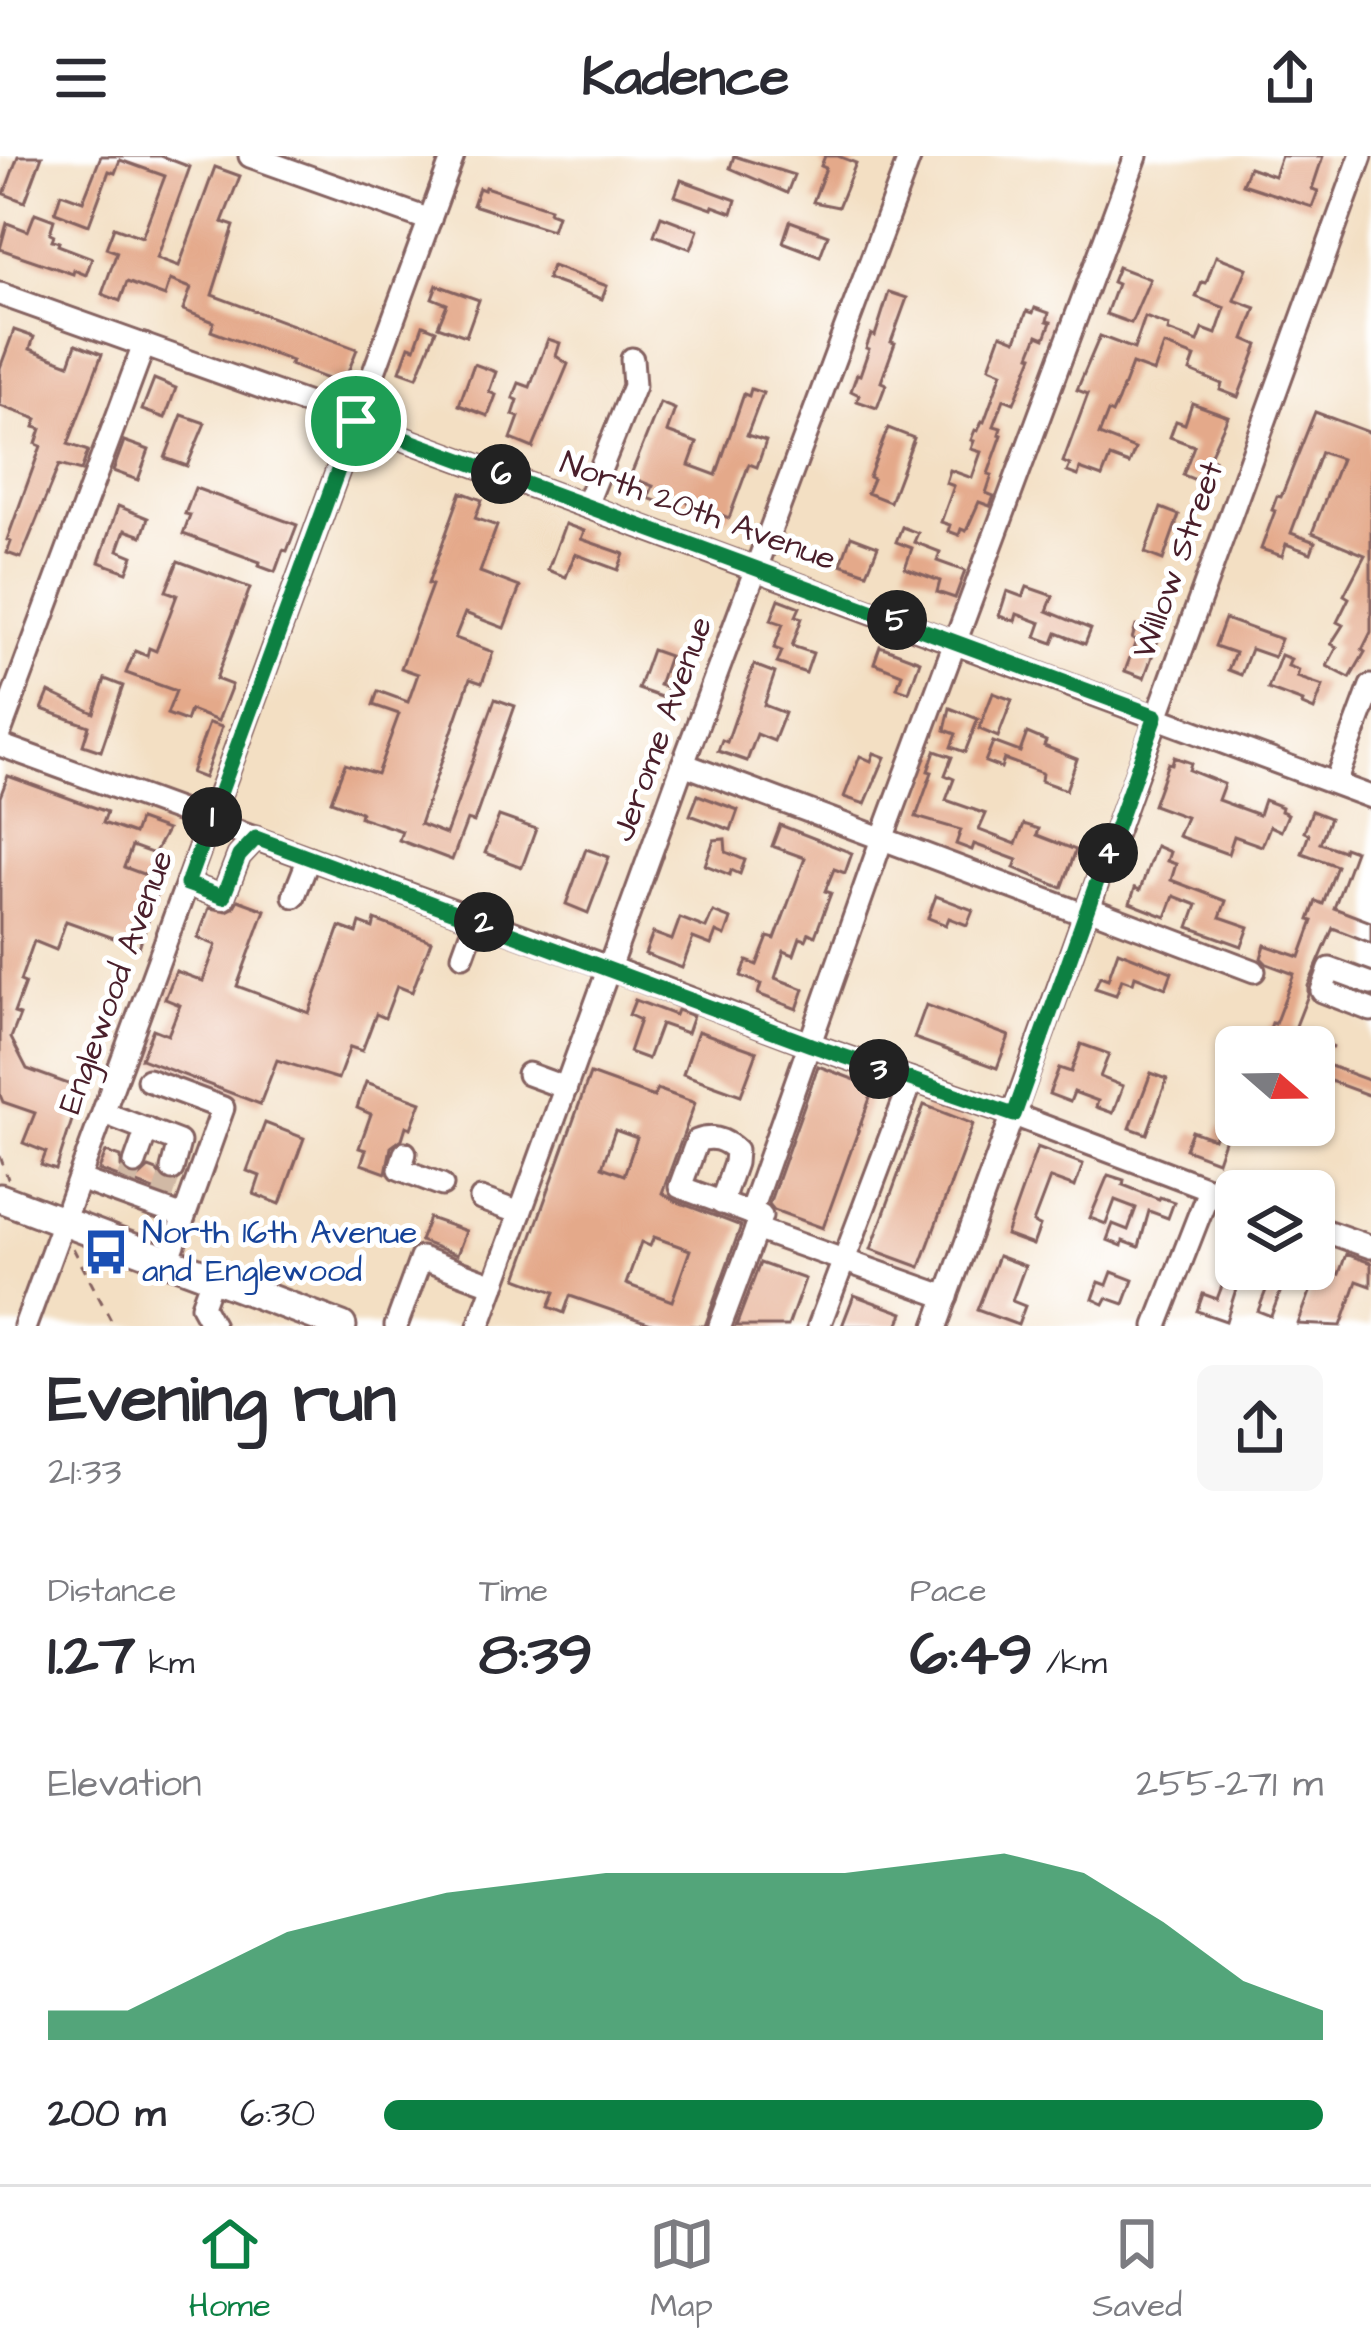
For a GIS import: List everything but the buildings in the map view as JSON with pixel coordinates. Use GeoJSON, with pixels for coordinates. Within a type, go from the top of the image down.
{"type":"FeatureCollection","features":[{"type":"Feature","properties":{"kind":"main road"},"geometry":{"type":"LineString","coordinates":[[5,1190],[68,1234],[168,1261],[289,1317],[342,1326]]}},
{"type":"Feature","properties":{"kind":"street"},"geometry":{"type":"LineString","coordinates":[[250,156],[430,220]]}},
{"type":"Feature","properties":{"kind":"street","name":"Englewood Avenue"},"geometry":{"type":"LineString","coordinates":[[25,1326],[68,1234],[79,1179],[453,156]]}},
{"type":"Feature","properties":{"kind":"street","name":"Jerome Avenue"},"geometry":{"type":"LineString","coordinates":[[479,1326],[910,156]]}},
{"type":"Feature","properties":{"kind":"street"},"geometry":{"type":"LineString","coordinates":[[720,1326],[882,838],[1136,156]]}},
{"type":"Feature","properties":{"kind":"street","name":"Willow Street"},"geometry":{"type":"LineString","coordinates":[[936,1326],[1361,156]]}},
{"type":"Feature","properties":{"kind":"street","name":"North 20th Avenue"},"geometry":{"type":"LineString","coordinates":[[0,294],[1371,796]]}},
{"type":"Feature","properties":{"kind":"street"},"geometry":{"type":"LineString","coordinates":[[0,732],[144,345]]}},
{"type":"Feature","properties":{"kind":"street"},"geometry":{"type":"LineString","coordinates":[[586,505],[634,386],[632,359]]}},
{"type":"Feature","properties":{"kind":"street"},"geometry":{"type":"LineString","coordinates":[[1335,783],[1371,686]]}},
{"type":"Feature","properties":{"kind":"street"},"geometry":{"type":"LineString","coordinates":[[0,745],[1215,1192]]}},
{"type":"Feature","properties":{"kind":"street"},"geometry":{"type":"LineString","coordinates":[[683,764],[1253,971]]}},
{"type":"Feature","properties":{"kind":"street"},"geometry":{"type":"LineString","coordinates":[[187,884],[223,897],[239,856],[256,838]]}},
{"type":"Feature","properties":{"kind":"street"},"geometry":{"type":"LineString","coordinates":[[294,896],[309,858]]}},
{"type":"Feature","properties":{"kind":"street"},"geometry":{"type":"LineString","coordinates":[[463,955],[476,919]]}},
{"type":"Feature","properties":{"kind":"street"},"geometry":{"type":"LineString","coordinates":[[1371,984],[1330,969],[1322,991],[1371,1010]]}},
{"type":"Feature","properties":{"kind":"street"},"geometry":{"type":"LineString","coordinates":[[528,1074],[566,1088]]}},
{"type":"Feature","properties":{"kind":"street"},"geometry":{"type":"LineString","coordinates":[[819,1326],[912,1080]]}},
{"type":"Feature","properties":{"kind":"street"},"geometry":{"type":"LineString","coordinates":[[148,1081],[223,1108],[168,1261]]}},
{"type":"Feature","properties":{"kind":"street"},"geometry":{"type":"LineString","coordinates":[[104,1113],[179,1142],[172,1169]]}},
{"type":"Feature","properties":{"kind":"street"},"geometry":{"type":"LineString","coordinates":[[128,1180],[147,1129]]}},
{"type":"Feature","properties":{"kind":"street"},"geometry":{"type":"LineString","coordinates":[[405,1153],[400,1169],[442,1185]]}},
{"type":"Feature","properties":{"kind":"street"},"geometry":{"type":"LineString","coordinates":[[79,1179],[128,1180],[184,1217]]}},
{"type":"Feature","properties":{"kind":"street"},"geometry":{"type":"LineString","coordinates":[[1156,1326],[1210,1190]]}},
{"type":"Feature","properties":{"kind":"street"},"geometry":{"type":"LineString","coordinates":[[481,1199],[520,1213]]}},
{"type":"Feature","properties":{"kind":"street"},"geometry":{"type":"LineString","coordinates":[[721,1203],[844,1260],[947,1297]]}},
{"type":"Feature","properties":{"kind":"street"},"geometry":{"type":"LineString","coordinates":[[1335,1234],[1371,1247]]}},
{"type":"Feature","properties":{"kind":"street"},"geometry":{"type":"LineString","coordinates":[[395,1326],[421,1258],[494,1285]]}},
{"type":"Feature","properties":{"kind":"street"},"geometry":{"type":"LineString","coordinates":[[212,1278],[202,1306],[213,1326]]}},
{"type":"Feature","properties":{"kind":"path"},"geometry":{"type":"LineString","coordinates":[[0,1156],[5,1190]]}},
{"type":"Feature","properties":{"kind":"path"},"geometry":{"type":"LineString","coordinates":[[68,1234],[113,1326]]}},
{"type":"Feature","properties":{"kind":"tunnel"},"geometry":{"type":"LineString","coordinates":[[127,1181],[135,1163]]}},
{"type":"Feature","properties":{"kind":"tunnel"},"geometry":{"type":"LineString","coordinates":[[162,1198],[172,1169]]}},
{"type":"Feature","properties":{"kind":"place","name":"North 16th Avenue and Englewood"},"geometry":{"type":"Point","coordinates":[106,1252]}},
{"type":"Feature","properties":{"kind":"route"},"geometry":{"type":"LineString","coordinates":[[356,421],[1156,716],[1014,1115],[811,1045],[256,838],[239,856],[223,897],[187,884],[356,421]]}}]}
